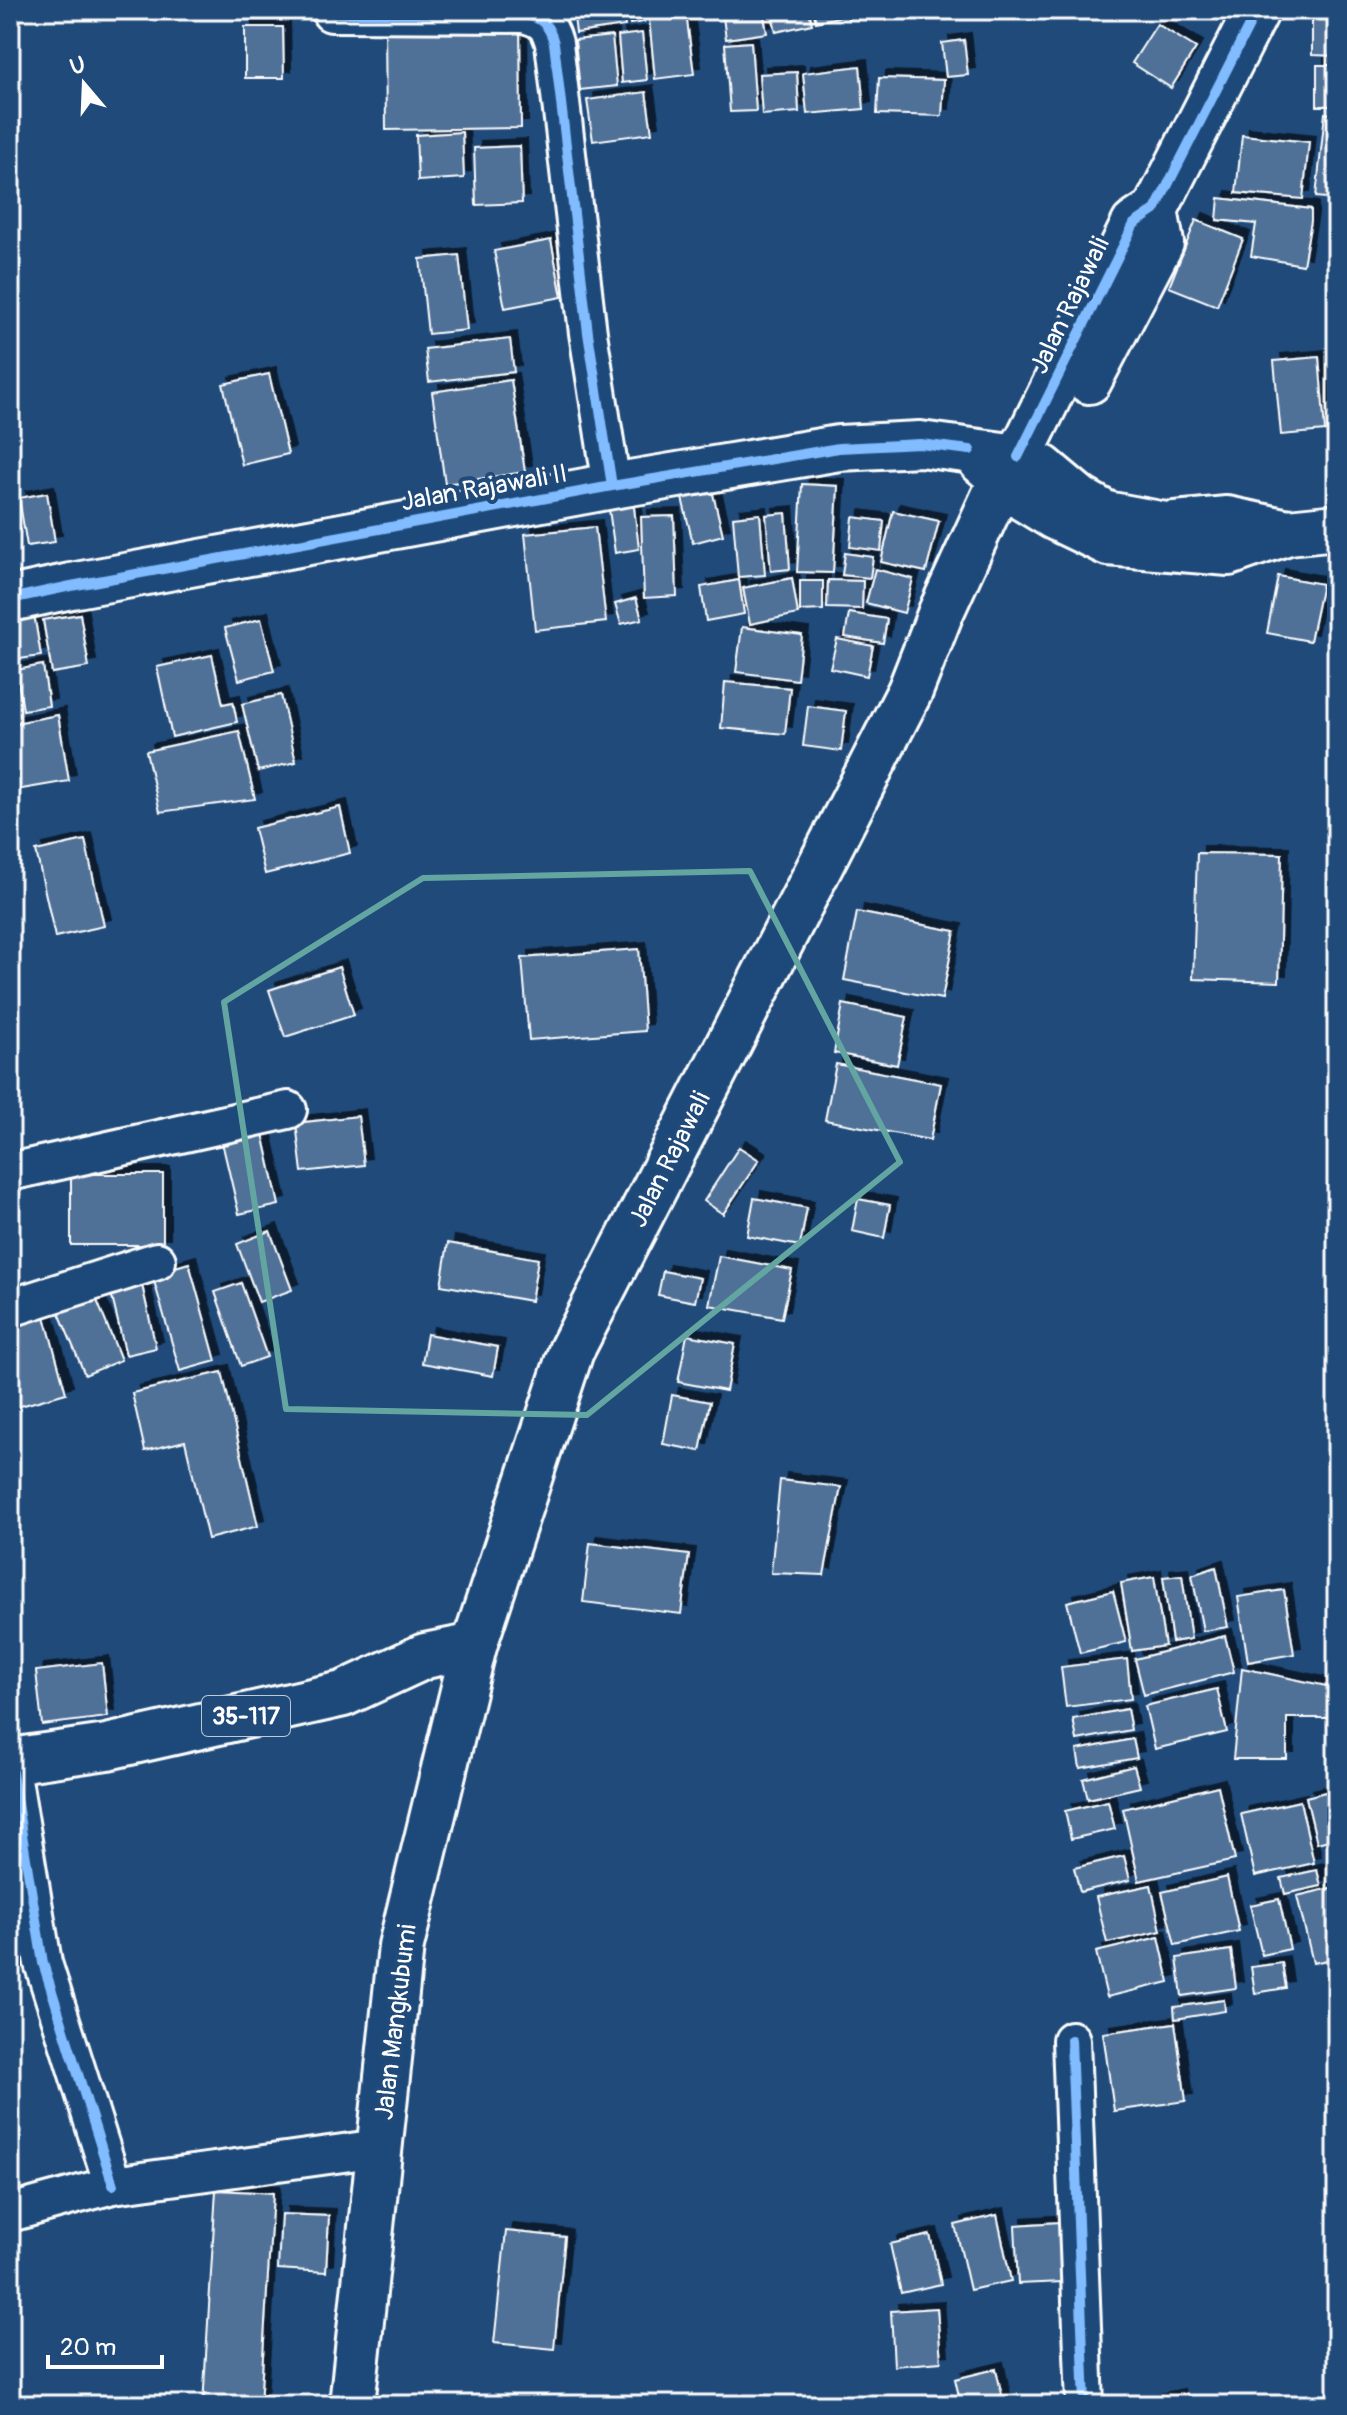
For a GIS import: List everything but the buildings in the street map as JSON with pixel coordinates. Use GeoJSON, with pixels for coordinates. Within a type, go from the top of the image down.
{"type":"FeatureCollection","features":[{"type":"Feature","properties":{"kind":"main road","name":"Jalan Rajawali"},"geometry":{"type":"LineString","coordinates":[[474,1646],[571,1351],[910,691],[941,612],[1022,476],[1134,224],[1155,210],[1257,10]]}},
{"type":"Feature","properties":{"kind":"main road","name":"Jalan Rajawali II"},"geometry":{"type":"LineString","coordinates":[[10,599],[612,486],[839,448],[920,444],[970,450],[1022,476]]}},
{"type":"Feature","properties":{"kind":"main road"},"geometry":{"type":"LineString","coordinates":[[1022,476],[1054,517],[1108,543],[1229,553],[1288,532],[1337,527]]}},
{"type":"Feature","properties":{"kind":"main road","name":"35-117"},"geometry":{"type":"LineString","coordinates":[[10,1761],[107,1747],[343,1694],[425,1656],[474,1646]]}},
{"type":"Feature","properties":{"kind":"main road","name":"Jalan Mangkubumi"},"geometry":{"type":"LineString","coordinates":[[352,2405],[401,1946],[474,1646]]}},
{"type":"Feature","properties":{"kind":"street"},"geometry":{"type":"LineString","coordinates":[[331,13],[524,14],[538,18],[551,31],[588,333],[612,486]]}},
{"type":"Feature","properties":{"kind":"street"},"geometry":{"type":"LineString","coordinates":[[10,1172],[288,1110]]}},
{"type":"Feature","properties":{"kind":"street"},"geometry":{"type":"LineString","coordinates":[[10,1308],[157,1261]]}},
{"type":"Feature","properties":{"kind":"street"},"geometry":{"type":"LineString","coordinates":[[10,1761],[43,1963],[113,2185]]}},
{"type":"Feature","properties":{"kind":"street"},"geometry":{"type":"LineString","coordinates":[[1071,2040],[1085,2405]]}},
{"type":"Feature","properties":{"kind":"street"},"geometry":{"type":"LineString","coordinates":[[10,2213],[113,2185],[379,2148]]}},
{"type":"Feature","properties":{"kind":"highlighted area"},"geometry":{"type":"Polygon","coordinates":[[[750,871],[900,1162],[587,1415],[286,1409],[224,1002],[423,878],[750,871]]]}},
{"type":"Feature","properties":{"kind":"cycle path"},"geometry":{"type":"LineString","coordinates":[[1018,457],[1134,224],[1155,210],[1257,10]]}},
{"type":"Feature","properties":{"kind":"cycle path"},"geometry":{"type":"LineString","coordinates":[[331,13],[524,14],[541,21],[550,32],[554,43],[588,333],[612,486]]}},
{"type":"Feature","properties":{"kind":"cycle path"},"geometry":{"type":"LineString","coordinates":[[10,599],[612,486],[839,448],[920,444],[970,450]]}},
{"type":"Feature","properties":{"kind":"cycle path"},"geometry":{"type":"LineString","coordinates":[[10,1761],[43,1963],[113,2185]]}},
{"type":"Feature","properties":{"kind":"cycle path"},"geometry":{"type":"LineString","coordinates":[[1071,2040],[1085,2405]]}}]}
